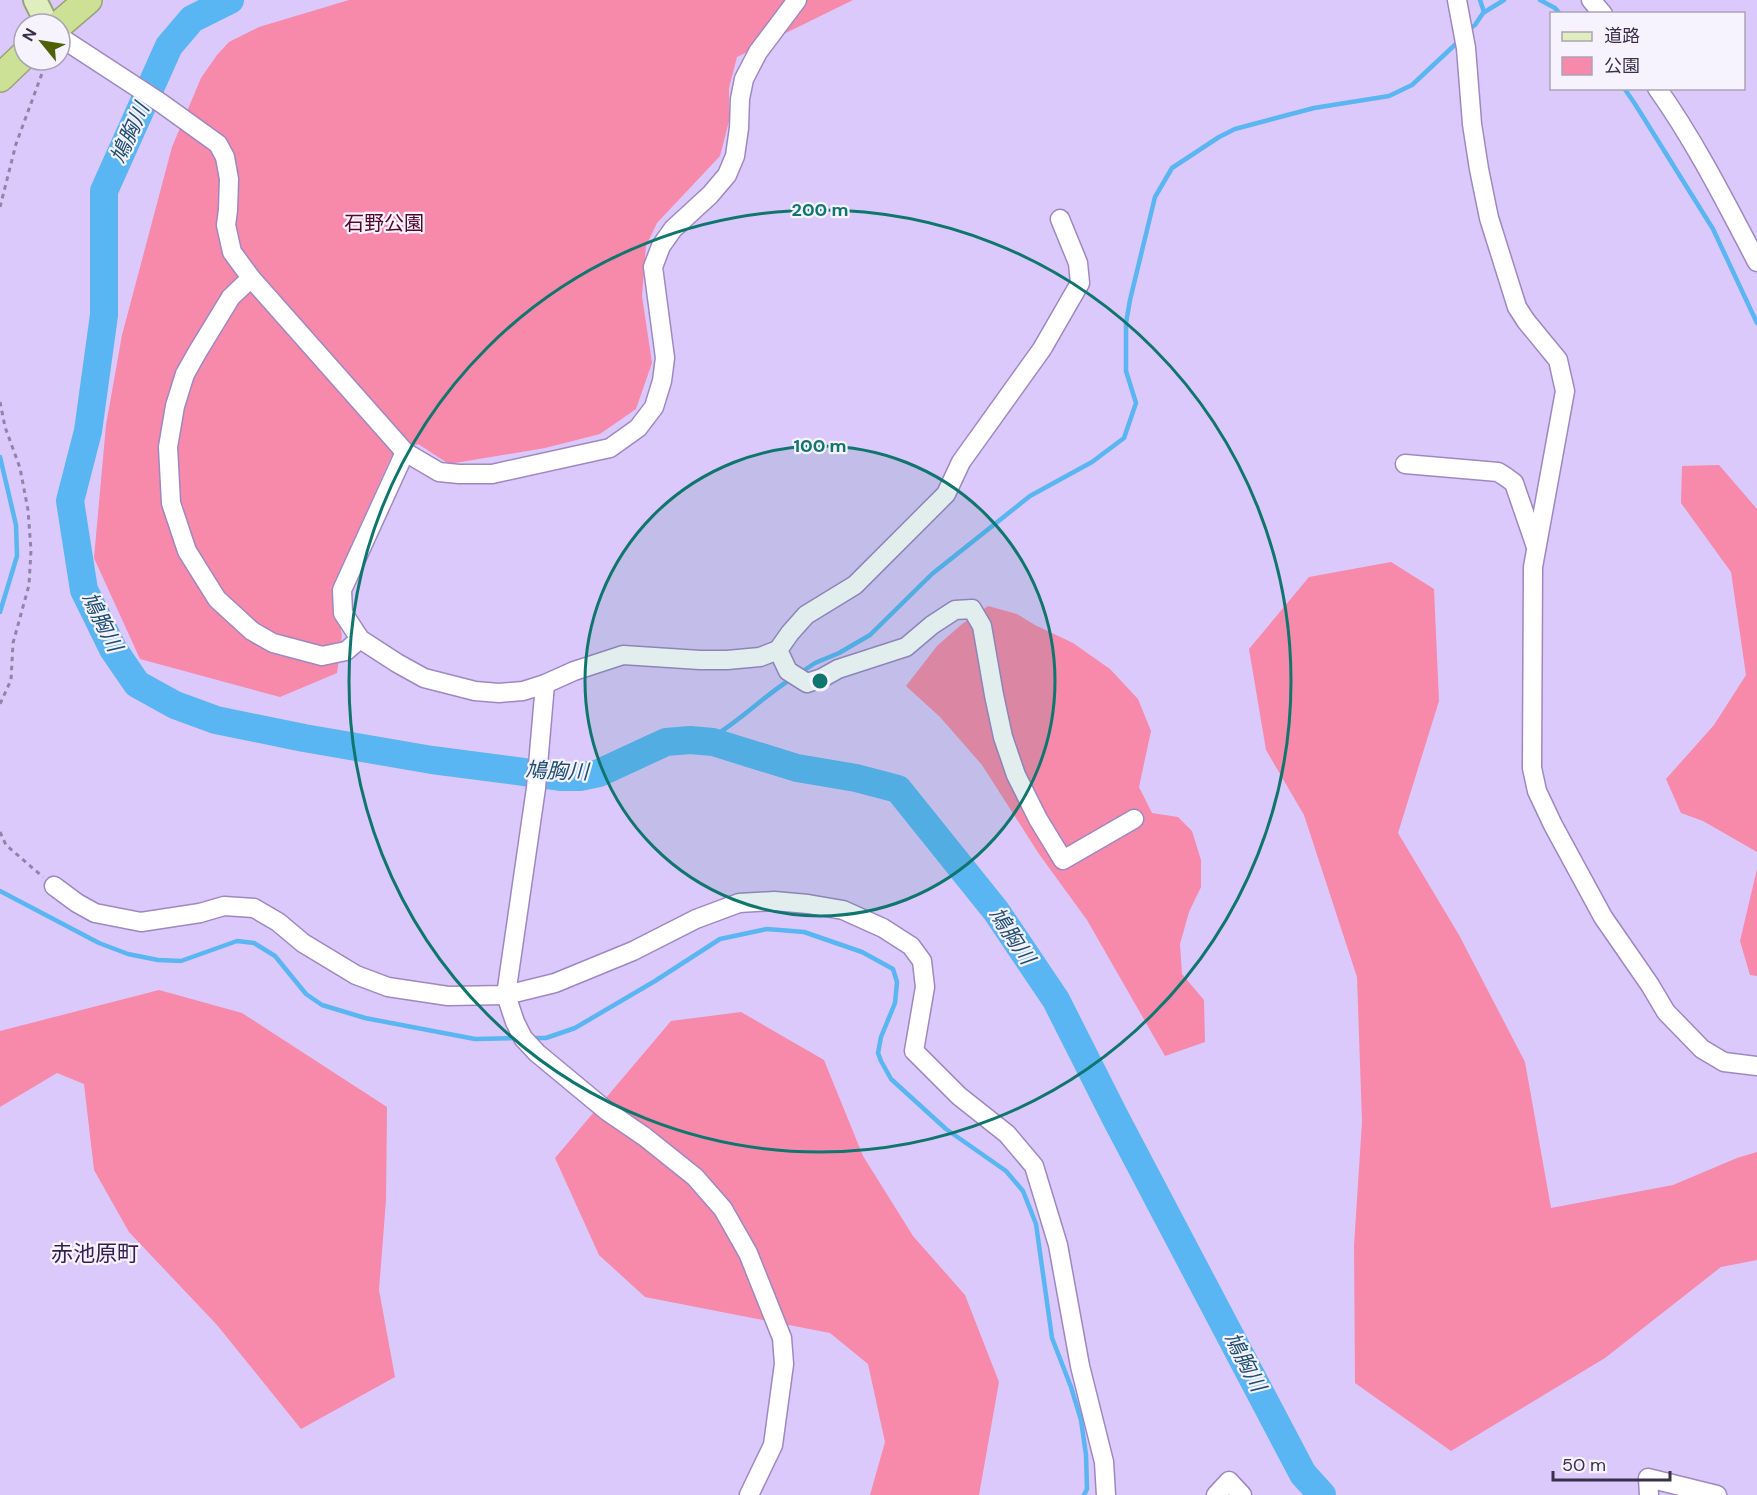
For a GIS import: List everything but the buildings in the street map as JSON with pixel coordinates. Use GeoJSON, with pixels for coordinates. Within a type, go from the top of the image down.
{"type":"FeatureCollection","features":[{"type":"Feature","properties":{"kind":"highway"},"geometry":{"type":"LineString","coordinates":[[72,14],[88,0]]}},
{"type":"Feature","properties":{"kind":"highway"},"geometry":{"type":"LineString","coordinates":[[0,78],[12,66]]}},
{"type":"Feature","properties":{"kind":"street"},"geometry":{"type":"LineString","coordinates":[[72,45],[218,144],[225,157],[229,179],[226,225],[232,252],[251,278],[405,452],[439,472],[492,474],[610,448],[638,428],[654,407],[662,381],[665,358],[653,267],[661,246],[673,229],[710,195],[727,175],[735,156],[744,79],[758,52],[797,0]]}},
{"type":"Feature","properties":{"kind":"street"},"geometry":{"type":"LineString","coordinates":[[1591,0],[1602,12]]}},
{"type":"Feature","properties":{"kind":"street"},"geometry":{"type":"LineString","coordinates":[[1460,1],[1472,124],[1489,218],[1517,307],[1558,360],[1566,391],[1533,567],[1532,768],[1537,791],[1603,917],[1666,1012],[1702,1049],[1724,1062],[1757,1066]]}},
{"type":"Feature","properties":{"kind":"street"},"geometry":{"type":"LineString","coordinates":[[1658,90],[1707,167],[1757,262]]}},
{"type":"Feature","properties":{"kind":"street"},"geometry":{"type":"LineString","coordinates":[[405,452],[342,590],[343,613],[360,639],[397,663],[424,678],[475,691],[499,693],[523,691],[545,684],[574,670],[623,655],[700,660],[760,657],[778,650],[806,615],[855,585],[946,494],[961,462],[1042,349],[1080,283],[1078,263],[1060,219]]}},
{"type":"Feature","properties":{"kind":"street"},"geometry":{"type":"LineString","coordinates":[[251,278],[231,297],[185,374],[175,406],[168,447],[171,503],[187,551],[211,589],[217,598],[252,631],[273,643],[322,656],[346,651],[360,639]]}},
{"type":"Feature","properties":{"kind":"street"},"geometry":{"type":"LineString","coordinates":[[1405,465],[1498,472],[1506,477],[1514,483],[1537,548]]}},
{"type":"Feature","properties":{"kind":"street"},"geometry":{"type":"LineString","coordinates":[[778,650],[788,671],[807,683],[838,669],[906,647],[932,625],[955,610],[972,609],[982,626],[1003,736],[1016,776],[1063,860],[1134,819]]}},
{"type":"Feature","properties":{"kind":"street"},"geometry":{"type":"LineString","coordinates":[[545,684],[536,788],[506,995],[514,1022],[537,1053],[607,1111],[695,1176],[723,1209],[748,1253],[782,1338],[784,1364],[773,1445],[749,1495]]}},
{"type":"Feature","properties":{"kind":"street"},"geometry":{"type":"LineString","coordinates":[[54,886],[94,913],[141,922],[200,914],[224,906],[254,908],[278,922],[303,943],[356,975],[388,987],[448,996],[506,995],[555,983],[633,951],[696,919],[739,903],[808,903],[843,910],[882,928],[911,946],[922,961],[925,987],[914,1051],[959,1096],[1007,1134],[1034,1166],[1058,1245],[1080,1366],[1104,1462],[1106,1495]]}},
{"type":"Feature","properties":{"kind":"street"},"geometry":{"type":"LineString","coordinates":[[1649,1495],[1648,1478],[1717,1495]]}},
{"type":"Feature","properties":{"kind":"street"},"geometry":{"type":"LineString","coordinates":[[1216,1495],[1229,1481],[1242,1495]]}},
{"type":"Feature","properties":{"kind":"path"},"geometry":{"type":"LineString","coordinates":[[0,207],[16,144],[43,72]]}},
{"type":"Feature","properties":{"kind":"path"},"geometry":{"type":"LineString","coordinates":[[0,402],[5,427],[20,468],[28,510],[31,550],[29,585],[12,643],[11,680],[0,704]]}},
{"type":"Feature","properties":{"kind":"path"},"geometry":{"type":"LineString","coordinates":[[0,832],[6,845],[54,886]]}},
{"type":"Feature","properties":{"kind":"green space","name":"石野公園"},"geometry":{"type":"Polygon","coordinates":[[[349,0],[853,0],[737,57],[729,88],[729,121],[720,156],[657,223],[646,246],[642,296],[652,363],[636,409],[600,434],[545,448],[449,464],[418,444],[391,457],[332,588],[342,635],[337,673],[280,697],[140,659],[94,558],[106,425],[122,335],[172,147],[201,78],[229,42],[259,27],[349,0]]]}},
{"type":"Feature","properties":{"kind":"green space"},"geometry":{"type":"Polygon","coordinates":[[[1719,465],[1757,509],[1757,852],[1703,821],[1681,813],[1666,779],[1714,725],[1746,675],[1731,572],[1681,503],[1682,466],[1719,465]]]}},
{"type":"Feature","properties":{"kind":"green space"},"geometry":{"type":"Polygon","coordinates":[[[1391,562],[1434,589],[1439,701],[1398,833],[1459,935],[1525,1062],[1551,1208],[1673,1185],[1757,1152],[1757,1260],[1721,1267],[1605,1358],[1451,1451],[1355,1383],[1354,1246],[1362,1122],[1357,977],[1304,815],[1266,750],[1249,649],[1309,577],[1391,562]]]}},
{"type":"Feature","properties":{"kind":"green space"},"geometry":{"type":"Polygon","coordinates":[[[988,606],[1017,614],[1073,643],[1110,669],[1138,699],[1151,731],[1139,787],[1152,813],[1178,817],[1192,831],[1201,860],[1201,887],[1189,912],[1180,944],[1182,974],[1204,1000],[1205,1042],[1165,1056],[1087,920],[1039,854],[982,765],[940,717],[906,686],[937,646],[962,624],[988,606]]]}},
{"type":"Feature","properties":{"kind":"green space"},"geometry":{"type":"Polygon","coordinates":[[[1757,869],[1757,976],[1750,975],[1740,941],[1757,869]]]}},
{"type":"Feature","properties":{"kind":"green space"},"geometry":{"type":"Polygon","coordinates":[[[159,990],[242,1013],[387,1107],[386,1200],[379,1290],[395,1377],[301,1429],[217,1325],[129,1232],[94,1170],[84,1084],[57,1073],[0,1107],[0,1031],[159,990]]]}},
{"type":"Feature","properties":{"kind":"green space"},"geometry":{"type":"Polygon","coordinates":[[[741,1012],[824,1060],[863,1156],[913,1236],[965,1295],[999,1382],[979,1495],[870,1495],[885,1442],[868,1364],[830,1333],[645,1297],[599,1255],[555,1158],[671,1021],[741,1012]]]}},
{"type":"Feature","properties":{"kind":"waterway","name":"鳩胸川"},"geometry":{"type":"LineString","coordinates":[[230,0],[192,19],[169,46],[104,191],[104,315],[88,431],[70,501],[84,590],[113,649],[137,684],[175,705],[216,720],[432,760],[562,777],[580,777],[599,773],[666,742],[690,740],[713,742],[797,768],[856,778],[898,789],[996,911],[1056,1000],[1303,1474],[1322,1495]]}},
{"type":"Feature","properties":{"kind":"waterway"},"geometry":{"type":"LineString","coordinates":[[1480,0],[1484,12]]}},
{"type":"Feature","properties":{"kind":"waterway"},"geometry":{"type":"LineString","coordinates":[[1468,30],[1475,25],[1483,13],[1504,0]]}},
{"type":"Feature","properties":{"kind":"waterway"},"geometry":{"type":"LineString","coordinates":[[1540,0],[1558,12]]}},
{"type":"Feature","properties":{"kind":"waterway"},"geometry":{"type":"LineString","coordinates":[[800,673],[870,635],[932,574],[1030,496],[1092,462],[1124,438],[1136,403],[1126,371],[1126,323],[1130,300],[1155,197],[1172,168],[1235,129],[1314,108],[1389,96],[1412,85],[1459,41]]}},
{"type":"Feature","properties":{"kind":"waterway"},"geometry":{"type":"LineString","coordinates":[[1625,90],[1713,229],[1757,323]]}},
{"type":"Feature","properties":{"kind":"waterway"},"geometry":{"type":"LineString","coordinates":[[0,457],[16,525],[17,556],[0,612]]}},
{"type":"Feature","properties":{"kind":"waterway"},"geometry":{"type":"LineString","coordinates":[[706,741],[791,679]]}},
{"type":"Feature","properties":{"kind":"waterway"},"geometry":{"type":"LineString","coordinates":[[0,891],[99,943],[128,954],[158,960],[181,961],[237,941],[254,943],[275,956],[306,994],[322,1005],[365,1018],[475,1039],[517,1038]]}},
{"type":"Feature","properties":{"kind":"waterway"},"geometry":{"type":"LineString","coordinates":[[531,1038],[546,1038],[575,1028],[720,939],[767,929],[804,932],[862,952],[893,969],[897,982],[895,1003],[881,1037],[878,1053],[891,1079],[946,1129],[1006,1171],[1023,1191],[1036,1224],[1052,1338],[1081,1420],[1086,1455],[1087,1489],[1084,1495]]}},
{"type":"Feature","properties":{"kind":"district","name":"赤池原町"},"geometry":{"type":"Point","coordinates":[95,1253]}}]}
